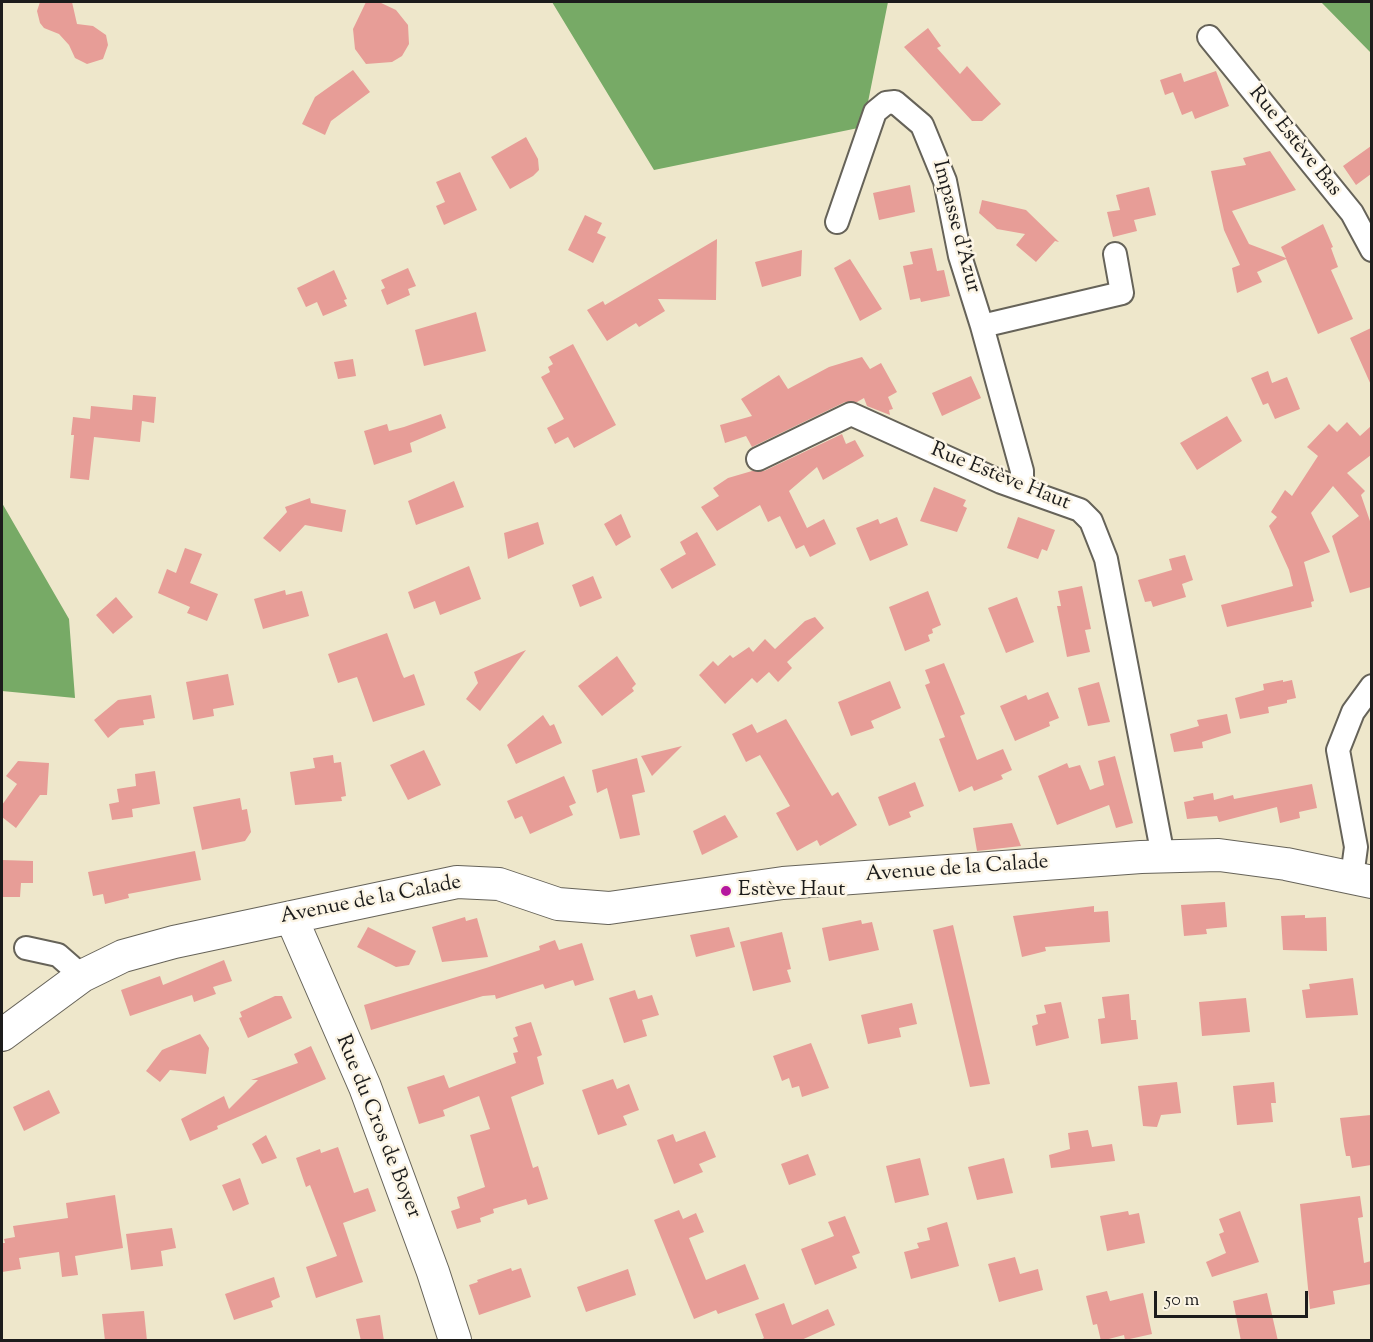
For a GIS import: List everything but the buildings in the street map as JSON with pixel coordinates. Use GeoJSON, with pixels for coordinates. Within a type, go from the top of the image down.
{"type":"FeatureCollection","features":[{"type":"Feature","properties":{"kind":"street","name":"Rue Estève Bas"},"geometry":{"type":"LineString","coordinates":[[1209,37],[1352,213],[1371,250]]}},
{"type":"Feature","properties":{"kind":"street","name":"Impasse d'Azur"},"geometry":{"type":"LineString","coordinates":[[837,222],[875,112],[886,103],[895,102],[922,124],[933,146],[945,181],[960,256],[1022,471],[1022,489]]}},
{"type":"Feature","properties":{"kind":"street"},"geometry":{"type":"LineString","coordinates":[[982,326],[1122,293],[1115,254]]}},
{"type":"Feature","properties":{"kind":"street","name":"Rue Estève Haut"},"geometry":{"type":"LineString","coordinates":[[758,459],[851,414],[1022,489],[1080,510],[1091,521],[1106,559],[1163,856]]}},
{"type":"Feature","properties":{"kind":"street"},"geometry":{"type":"LineString","coordinates":[[1362,879],[1338,750],[1353,712],[1371,686]]}},
{"type":"Feature","properties":{"kind":"street","name":"Avenue de la Calade"},"geometry":{"type":"LineString","coordinates":[[2,1035],[82,976],[123,956],[457,882],[499,884],[558,904],[609,908],[783,884],[1163,856],[1219,855],[1362,879]]}},
{"type":"Feature","properties":{"kind":"street","name":"Rue du Cros de Boyer"},"geometry":{"type":"LineString","coordinates":[[291,917],[384,1137],[455,1341]]}},
{"type":"Feature","properties":{"kind":"street"},"geometry":{"type":"LineString","coordinates":[[26,948],[58,955],[82,976]]}},
{"type":"Feature","properties":{"kind":"green space"},"geometry":{"type":"Polygon","coordinates":[[[552,2],[888,2],[863,127],[654,170],[552,2]]]}},
{"type":"Feature","properties":{"kind":"green space"},"geometry":{"type":"Polygon","coordinates":[[[1321,2],[1371,2],[1371,53],[1321,2]]]}},
{"type":"Feature","properties":{"kind":"green space"},"geometry":{"type":"Polygon","coordinates":[[[2,503],[69,619],[75,698],[2,691],[2,503]]]}},
{"type":"Feature","properties":{"kind":"place","name":"Estève Haut"},"geometry":{"type":"Point","coordinates":[726,891]}}]}
